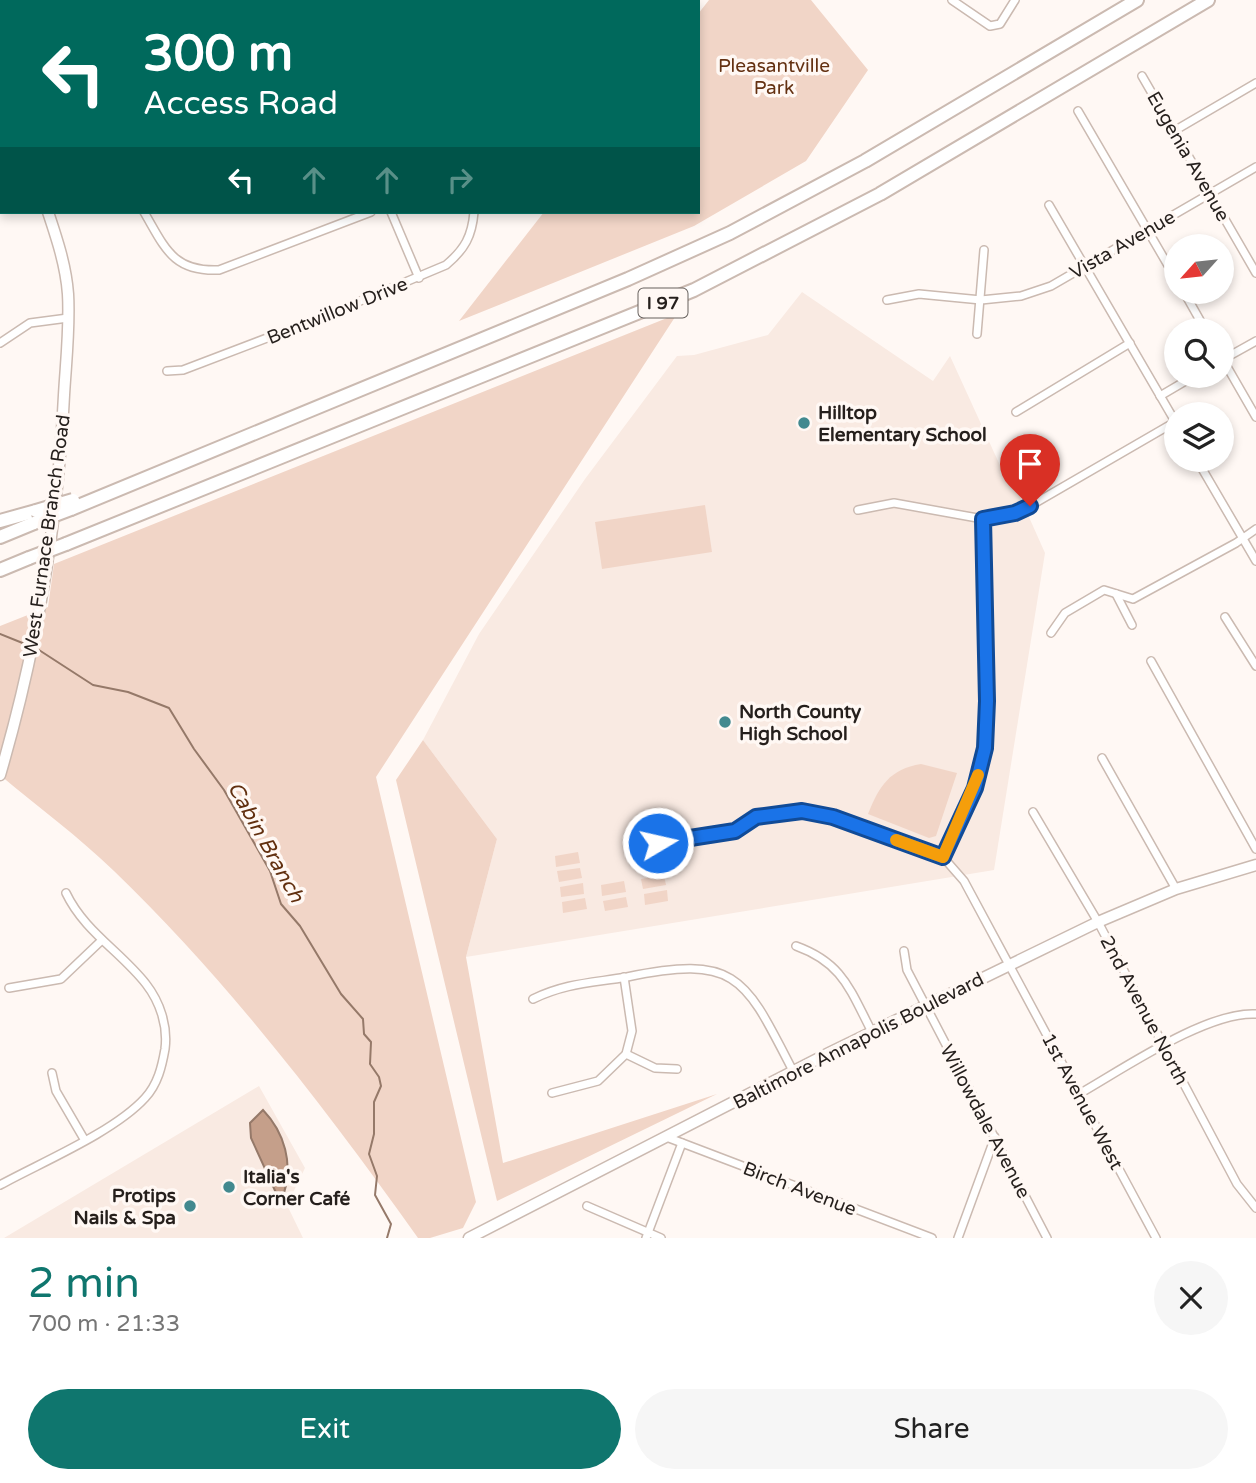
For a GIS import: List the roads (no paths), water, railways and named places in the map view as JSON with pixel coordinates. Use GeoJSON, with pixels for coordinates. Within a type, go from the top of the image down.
{"type":"FeatureCollection","features":[{"type":"Feature","properties":{"kind":"highway","name":"I 97"},"geometry":{"type":"LineString","coordinates":[[35,517],[322,405],[615,285],[730,233],[854,167],[1137,0]]}},
{"type":"Feature","properties":{"kind":"highway","name":"I 97"},"geometry":{"type":"LineString","coordinates":[[0,570],[694,290],[880,194],[1208,0]]}},
{"type":"Feature","properties":{"kind":"highway"},"geometry":{"type":"LineString","coordinates":[[0,521],[35,517]]}},
{"type":"Feature","properties":{"kind":"highway"},"geometry":{"type":"LineString","coordinates":[[0,537],[35,517]]}},
{"type":"Feature","properties":{"kind":"main road","name":"West Furnace Branch Road"},"geometry":{"type":"LineString","coordinates":[[0,775],[27,670],[47,553],[63,422],[68,318],[66,276],[49,214]]}},
{"type":"Feature","properties":{"kind":"main road","name":"Baltimore Annapolis Boulevard"},"geometry":{"type":"LineString","coordinates":[[469,1238],[925,1005],[1097,922],[1176,889],[1256,865]]}},
{"type":"Feature","properties":{"kind":"street"},"geometry":{"type":"LineString","coordinates":[[952,0],[990,26],[1000,24],[1015,0]]}},
{"type":"Feature","properties":{"kind":"street","name":"Eugenia Avenue"},"geometry":{"type":"LineString","coordinates":[[1142,76],[1210,193],[1252,258],[1256,273]]}},
{"type":"Feature","properties":{"kind":"street"},"geometry":{"type":"LineString","coordinates":[[1174,131],[1256,83]]}},
{"type":"Feature","properties":{"kind":"street"},"geometry":{"type":"LineString","coordinates":[[1078,111],[1164,259]]}},
{"type":"Feature","properties":{"kind":"street","name":"Vista Avenue"},"geometry":{"type":"LineString","coordinates":[[887,300],[919,294],[981,300],[1021,296],[1051,286],[1256,167]]}},
{"type":"Feature","properties":{"kind":"street"},"geometry":{"type":"LineString","coordinates":[[1049,205],[1164,403]]}},
{"type":"Feature","properties":{"kind":"street"},"geometry":{"type":"LineString","coordinates":[[145,214],[176,261],[192,270],[207,271],[219,270],[366,214]]}},
{"type":"Feature","properties":{"kind":"street"},"geometry":{"type":"LineString","coordinates":[[392,214],[419,278]]}},
{"type":"Feature","properties":{"kind":"street","name":"Bentwillow Drive"},"geometry":{"type":"LineString","coordinates":[[167,370],[183,370],[446,265],[463,251],[473,229],[474,214]]}},
{"type":"Feature","properties":{"kind":"street"},"geometry":{"type":"LineString","coordinates":[[977,334],[984,250]]}},
{"type":"Feature","properties":{"kind":"street"},"geometry":{"type":"LineString","coordinates":[[0,343],[30,323],[68,318]]}},
{"type":"Feature","properties":{"kind":"street"},"geometry":{"type":"LineString","coordinates":[[1234,353],[1256,341]]}},
{"type":"Feature","properties":{"kind":"street"},"geometry":{"type":"LineString","coordinates":[[1016,412],[1130,343]]}},
{"type":"Feature","properties":{"kind":"street"},"geometry":{"type":"LineString","coordinates":[[1234,379],[1256,417]]}},
{"type":"Feature","properties":{"kind":"street"},"geometry":{"type":"LineString","coordinates":[[1160,396],[1174,388]]}},
{"type":"Feature","properties":{"kind":"street"},"geometry":{"type":"LineString","coordinates":[[858,510],[894,503],[983,519],[1015,513],[1164,430]]}},
{"type":"Feature","properties":{"kind":"street"},"geometry":{"type":"LineString","coordinates":[[1205,472],[1256,561]]}},
{"type":"Feature","properties":{"kind":"street"},"geometry":{"type":"LineString","coordinates":[[658,843],[735,831],[756,817],[802,811],[833,817],[943,857],[975,788],[985,748],[987,687],[983,519]]}},
{"type":"Feature","properties":{"kind":"street"},"geometry":{"type":"LineString","coordinates":[[1051,633],[1065,613],[1104,590],[1133,598],[1256,529]]}},
{"type":"Feature","properties":{"kind":"street"},"geometry":{"type":"LineString","coordinates":[[1116,594],[1132,625]]}},
{"type":"Feature","properties":{"kind":"street"},"geometry":{"type":"LineString","coordinates":[[1225,617],[1256,666]]}},
{"type":"Feature","properties":{"kind":"street"},"geometry":{"type":"LineString","coordinates":[[1152,661],[1256,849]]}},
{"type":"Feature","properties":{"kind":"street"},"geometry":{"type":"LineString","coordinates":[[1102,758],[1176,889]]}},
{"type":"Feature","properties":{"kind":"street","name":"2nd Avenue North"},"geometry":{"type":"LineString","coordinates":[[1033,812],[1097,922],[1237,1184],[1256,1208]]}},
{"type":"Feature","properties":{"kind":"street","name":"1st Avenue West"},"geometry":{"type":"LineString","coordinates":[[943,857],[964,881],[1156,1238]]}},
{"type":"Feature","properties":{"kind":"street"},"geometry":{"type":"LineString","coordinates":[[0,1185],[127,1115],[147,1096],[162,1066],[166,1038],[162,1014],[153,993],[75,912],[66,893]]}},
{"type":"Feature","properties":{"kind":"street"},"geometry":{"type":"LineString","coordinates":[[9,988],[61,979],[102,940]]}},
{"type":"Feature","properties":{"kind":"street"},"geometry":{"type":"LineString","coordinates":[[796,946],[833,965],[872,1032]]}},
{"type":"Feature","properties":{"kind":"street","name":"Willowdale Avenue"},"geometry":{"type":"LineString","coordinates":[[904,951],[907,970],[1047,1238]]}},
{"type":"Feature","properties":{"kind":"street"},"geometry":{"type":"LineString","coordinates":[[533,999],[559,986],[667,968],[695,967],[721,973],[739,984],[757,1002],[793,1072]]}},
{"type":"Feature","properties":{"kind":"street"},"geometry":{"type":"LineString","coordinates":[[552,1093],[598,1081],[626,1054],[632,1031],[624,977]]}},
{"type":"Feature","properties":{"kind":"street"},"geometry":{"type":"LineString","coordinates":[[1079,1094],[1217,1019],[1256,1014]]}},
{"type":"Feature","properties":{"kind":"street"},"geometry":{"type":"LineString","coordinates":[[626,1054],[655,1068],[677,1069]]}},
{"type":"Feature","properties":{"kind":"street"},"geometry":{"type":"LineString","coordinates":[[52,1073],[56,1091],[84,1139]]}},
{"type":"Feature","properties":{"kind":"street","name":"Birch Avenue"},"geometry":{"type":"LineString","coordinates":[[669,1138],[932,1238]]}},
{"type":"Feature","properties":{"kind":"street"},"geometry":{"type":"LineString","coordinates":[[958,1238],[995,1138]]}},
{"type":"Feature","properties":{"kind":"street"},"geometry":{"type":"LineString","coordinates":[[647,1236],[682,1143]]}},
{"type":"Feature","properties":{"kind":"street"},"geometry":{"type":"LineString","coordinates":[[587,1206],[647,1236],[661,1238]]}},
{"type":"Feature","properties":{"kind":"waterway","name":"Cabin Branch"},"geometry":{"type":"LineString","coordinates":[[0,634],[25,644]]}},
{"type":"Feature","properties":{"kind":"waterway","name":"Cabin Branch"},"geometry":{"type":"LineString","coordinates":[[39,650],[93,685],[128,692],[169,708],[224,790],[270,871],[281,904],[300,926],[341,994],[363,1019],[364,1034],[371,1042],[370,1064],[379,1077],[381,1086],[374,1102],[374,1134],[369,1154],[377,1176],[375,1195],[391,1224],[387,1238]]}},
{"type":"Feature","properties":{"kind":"place","name":"Hilltop Elementary School"},"geometry":{"type":"Point","coordinates":[804,423]}},
{"type":"Feature","properties":{"kind":"place","name":"North County High School"},"geometry":{"type":"Point","coordinates":[725,722]}},
{"type":"Feature","properties":{"kind":"place","name":"Italia's Corner Café"},"geometry":{"type":"Point","coordinates":[229,1187]}},
{"type":"Feature","properties":{"kind":"place","name":"Protips Nails & Spa"},"geometry":{"type":"Point","coordinates":[190,1206]}},
{"type":"Feature","properties":{"kind":"park label","name":"Pleasantville Park"},"geometry":{"type":"Point","coordinates":[774,76]}}]}
